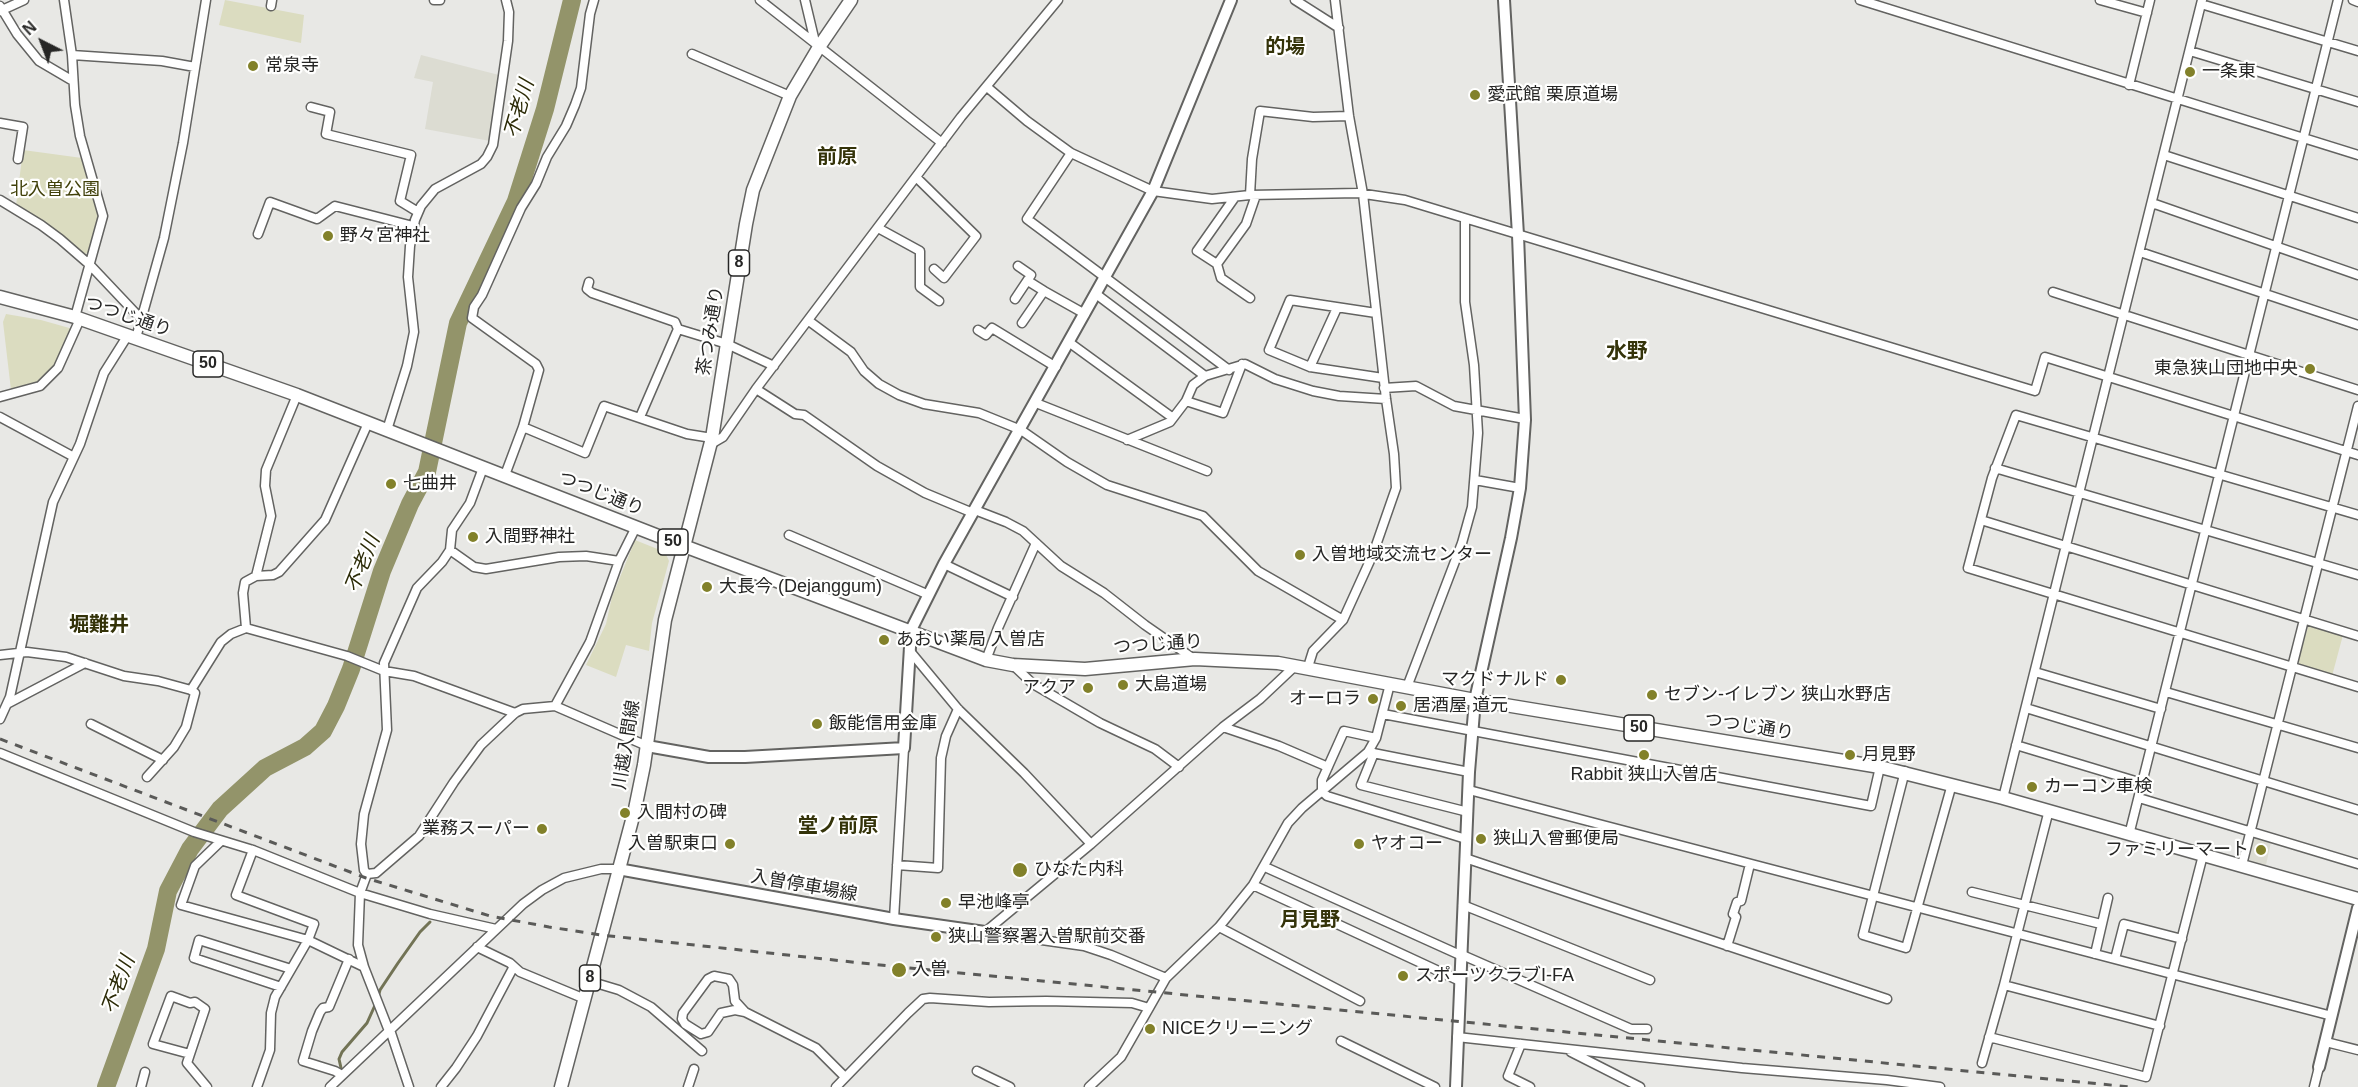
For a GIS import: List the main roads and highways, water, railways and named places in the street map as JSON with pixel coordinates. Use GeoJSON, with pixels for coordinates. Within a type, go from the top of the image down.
{"type":"FeatureCollection","features":[{"type":"Feature","properties":{"kind":"main road","name":"茶つみ通り"},"geometry":{"type":"LineString","coordinates":[[684,546],[712,441],[753,189],[790,96],[817,44],[851,0]]}},
{"type":"Feature","properties":{"kind":"main road","name":"つつじ通り"},"geometry":{"type":"LineString","coordinates":[[0,297],[78,318],[297,395],[636,528],[912,630],[986,660],[1013,665],[1085,669],[1195,659],[1246,660],[1308,668],[1475,700],[1880,766],[2049,810],[2129,835],[2358,898]]}},
{"type":"Feature","properties":{"kind":"main road","name":"川越入間線"},"geometry":{"type":"LineString","coordinates":[[561,1087],[635,809],[664,620],[684,546]]}},
{"type":"Feature","properties":{"kind":"waterway","name":"不老川"},"geometry":{"type":"LineString","coordinates":[[106,1087],[156,949],[168,891],[190,849],[220,809],[265,768],[305,747],[323,731],[336,706],[351,669],[382,571],[410,504],[427,472],[458,323],[516,201],[545,109],[572,0]]}},
{"type":"Feature","properties":{"kind":"waterway"},"geometry":{"type":"LineString","coordinates":[[378,997],[380,990],[398,963],[430,922]]}},
{"type":"Feature","properties":{"kind":"waterway"},"geometry":{"type":"LineString","coordinates":[[341,1068],[339,1059],[342,1052],[367,1023],[376,1003]]}},
{"type":"Feature","properties":{"kind":"railway"},"geometry":{"type":"LineString","coordinates":[[0,739],[366,878],[490,916],[549,927],[601,935],[899,967],[2131,1087]]}},
{"type":"Feature","properties":{"kind":"place","name":"常泉寺"},"geometry":{"type":"Point","coordinates":[253,66]}},
{"type":"Feature","properties":{"kind":"place","name":"一条東"},"geometry":{"type":"Point","coordinates":[2190,72]}},
{"type":"Feature","properties":{"kind":"place","name":"愛武館 栗原道場"},"geometry":{"type":"Point","coordinates":[1475,95]}},
{"type":"Feature","properties":{"kind":"place","name":"野々宮神社"},"geometry":{"type":"Point","coordinates":[328,236]}},
{"type":"Feature","properties":{"kind":"place","name":"東急狭山団地中央"},"geometry":{"type":"Point","coordinates":[2310,369]}},
{"type":"Feature","properties":{"kind":"place","name":"七曲井"},"geometry":{"type":"Point","coordinates":[391,484]}},
{"type":"Feature","properties":{"kind":"place","name":"入間野神社"},"geometry":{"type":"Point","coordinates":[473,537]}},
{"type":"Feature","properties":{"kind":"place","name":"入曽地域交流センター"},"geometry":{"type":"Point","coordinates":[1300,555]}},
{"type":"Feature","properties":{"kind":"place","name":"大長今 (Dejanggum)"},"geometry":{"type":"Point","coordinates":[707,587]}},
{"type":"Feature","properties":{"kind":"place","name":"あおい薬局 入曽店"},"geometry":{"type":"Point","coordinates":[884,640]}},
{"type":"Feature","properties":{"kind":"place","name":"マクドナルド"},"geometry":{"type":"Point","coordinates":[1561,680]}},
{"type":"Feature","properties":{"kind":"place","name":"大島道場"},"geometry":{"type":"Point","coordinates":[1123,685]}},
{"type":"Feature","properties":{"kind":"place","name":"アクア"},"geometry":{"type":"Point","coordinates":[1088,688]}},
{"type":"Feature","properties":{"kind":"place","name":"セブン-イレブン 狭山水野店"},"geometry":{"type":"Point","coordinates":[1652,695]}},
{"type":"Feature","properties":{"kind":"place","name":"オーロラ"},"geometry":{"type":"Point","coordinates":[1373,699]}},
{"type":"Feature","properties":{"kind":"place","name":"居酒屋 道元"},"geometry":{"type":"Point","coordinates":[1401,706]}},
{"type":"Feature","properties":{"kind":"place","name":"飯能信用金庫"},"geometry":{"type":"Point","coordinates":[817,724]}},
{"type":"Feature","properties":{"kind":"place","name":"Rabbit 狭山入曽店"},"geometry":{"type":"Point","coordinates":[1644,755]}},
{"type":"Feature","properties":{"kind":"place","name":"月見野"},"geometry":{"type":"Point","coordinates":[1850,755]}},
{"type":"Feature","properties":{"kind":"place","name":"カーコン車検"},"geometry":{"type":"Point","coordinates":[2032,787]}},
{"type":"Feature","properties":{"kind":"place","name":"入間村の碑"},"geometry":{"type":"Point","coordinates":[625,813]}},
{"type":"Feature","properties":{"kind":"place","name":"業務スーパー"},"geometry":{"type":"Point","coordinates":[542,829]}},
{"type":"Feature","properties":{"kind":"place","name":"狭山入曾郵便局"},"geometry":{"type":"Point","coordinates":[1481,839]}},
{"type":"Feature","properties":{"kind":"place","name":"入曽駅東口"},"geometry":{"type":"Point","coordinates":[730,844]}},
{"type":"Feature","properties":{"kind":"place","name":"ヤオコー"},"geometry":{"type":"Point","coordinates":[1359,844]}},
{"type":"Feature","properties":{"kind":"place","name":"ファミリーマート"},"geometry":{"type":"Point","coordinates":[2261,850]}},
{"type":"Feature","properties":{"kind":"place","name":"ひなた内科"},"geometry":{"type":"Point","coordinates":[1020,870]}},
{"type":"Feature","properties":{"kind":"place","name":"早池峰亭"},"geometry":{"type":"Point","coordinates":[946,903]}},
{"type":"Feature","properties":{"kind":"place","name":"狭山警察署入曽駅前交番"},"geometry":{"type":"Point","coordinates":[936,937]}},
{"type":"Feature","properties":{"kind":"place","name":"入曽"},"geometry":{"type":"Point","coordinates":[899,970]}},
{"type":"Feature","properties":{"kind":"place","name":"スポーツクラブI-FA"},"geometry":{"type":"Point","coordinates":[1403,976]}},
{"type":"Feature","properties":{"kind":"place","name":"NICEクリーニング"},"geometry":{"type":"Point","coordinates":[1150,1029]}},
{"type":"Feature","properties":{"kind":"district","name":"的場"},"geometry":{"type":"Point","coordinates":[1285,47]}},
{"type":"Feature","properties":{"kind":"district","name":"前原"},"geometry":{"type":"Point","coordinates":[837,157]}},
{"type":"Feature","properties":{"kind":"district","name":"水野"},"geometry":{"type":"Point","coordinates":[1627,352]}},
{"type":"Feature","properties":{"kind":"district","name":"堀難井"},"geometry":{"type":"Point","coordinates":[99,625]}},
{"type":"Feature","properties":{"kind":"district","name":"堂ノ前原"},"geometry":{"type":"Point","coordinates":[838,826]}},
{"type":"Feature","properties":{"kind":"district","name":"月見野"},"geometry":{"type":"Point","coordinates":[1310,920]}},
{"type":"Feature","properties":{"kind":"park label","name":"北入曽公園"},"geometry":{"type":"Point","coordinates":[55,190]}}]}
